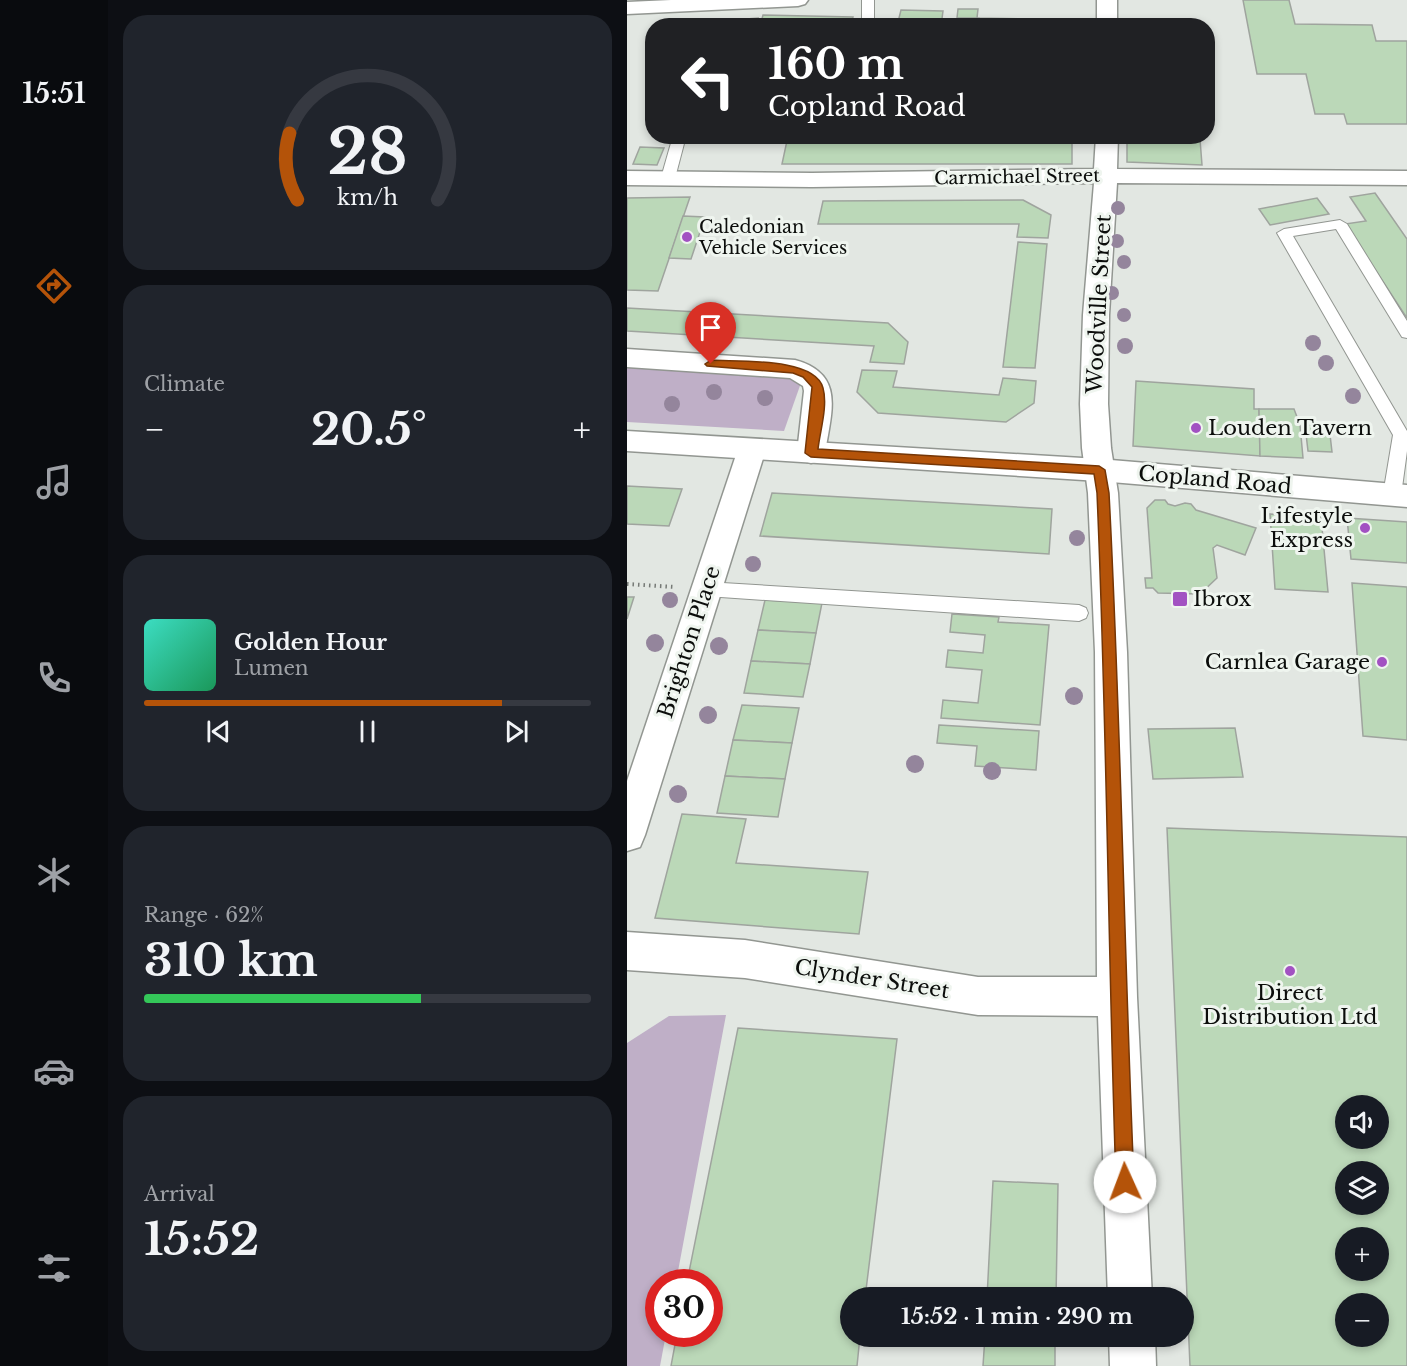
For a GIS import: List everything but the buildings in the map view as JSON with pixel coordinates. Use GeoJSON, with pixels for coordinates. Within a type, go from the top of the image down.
{"type":"FeatureCollection","features":[{"type":"Feature","properties":{"kind":"street"},"geometry":{"type":"LineString","coordinates":[[627,8],[798,0]]}},
{"type":"Feature","properties":{"kind":"street"},"geometry":{"type":"LineString","coordinates":[[1107,0],[1107,18]]}},
{"type":"Feature","properties":{"kind":"street","name":"Woodville Street"},"geometry":{"type":"LineString","coordinates":[[1107,144],[1107,176],[1092,368],[1099,470],[1103,493],[1111,652],[1117,997],[1130,1287]]}},
{"type":"Feature","properties":{"kind":"street","name":"Carmichael Street"},"geometry":{"type":"LineString","coordinates":[[627,178],[812,180],[1107,176],[1407,178]]}},
{"type":"Feature","properties":{"kind":"street"},"geometry":{"type":"LineString","coordinates":[[627,358],[795,369],[807,374],[817,386],[818,396],[811,453]]}},
{"type":"Feature","properties":{"kind":"street","name":"Copland Road"},"geometry":{"type":"LineString","coordinates":[[627,441],[1099,470],[1399,495]]}},
{"type":"Feature","properties":{"kind":"street","name":"Brighton Place"},"geometry":{"type":"LineString","coordinates":[[627,835],[751,449]]}},
{"type":"Feature","properties":{"kind":"street","name":"Clynder Street"},"geometry":{"type":"LineString","coordinates":[[627,951],[745,959],[978,996],[1117,997]]}},
{"type":"Feature","properties":{"kind":"street"},"geometry":{"type":"LineString","coordinates":[[1132,1347],[1133,1366]]}},
{"type":"Feature","properties":{"kind":"lane"},"geometry":{"type":"LineString","coordinates":[[867,18],[868,0]]}},
{"type":"Feature","properties":{"kind":"lane"},"geometry":{"type":"LineString","coordinates":[[668,178],[678,144]]}},
{"type":"Feature","properties":{"kind":"lane"},"geometry":{"type":"LineString","coordinates":[[1399,495],[1403,430],[1284,233],[1340,224],[1407,333]]}},
{"type":"Feature","properties":{"kind":"lane"},"geometry":{"type":"LineString","coordinates":[[706,589],[1079,613]]}},
{"type":"Feature","properties":{"kind":"path"},"geometry":{"type":"LineString","coordinates":[[627,584],[706,589]]}},
{"type":"Feature","properties":{"kind":"shaded area"},"geometry":{"type":"Polygon","coordinates":[[[627,363],[802,380],[784,431],[627,422],[627,363]]]}},
{"type":"Feature","properties":{"kind":"shaded area"},"geometry":{"type":"Polygon","coordinates":[[[726,1015],[678,1269],[645,1269],[645,1347],[664,1347],[660,1366],[627,1366],[627,1043],[669,1016],[726,1015]]]}},
{"type":"Feature","properties":{"kind":"place","name":"Caledonian Vehicle Services"},"geometry":{"type":"Point","coordinates":[687,237]}},
{"type":"Feature","properties":{"kind":"place","name":"Louden Tavern"},"geometry":{"type":"Point","coordinates":[1196,428]}},
{"type":"Feature","properties":{"kind":"place","name":"Lifestyle Express"},"geometry":{"type":"Point","coordinates":[1365,528]}},
{"type":"Feature","properties":{"kind":"place","name":"Ibrox"},"geometry":{"type":"Point","coordinates":[1180,599]}},
{"type":"Feature","properties":{"kind":"place","name":"Carnlea Garage"},"geometry":{"type":"Point","coordinates":[1382,662]}},
{"type":"Feature","properties":{"kind":"place","name":"Direct Distribution Ltd"},"geometry":{"type":"Point","coordinates":[1290,971]}},
{"type":"Feature","properties":{"kind":"route"},"geometry":{"type":"LineString","coordinates":[[711,364],[795,369],[807,374],[817,386],[818,396],[811,453],[1099,470],[1103,493],[1111,652],[1117,997],[1125,1182]]}}]}
